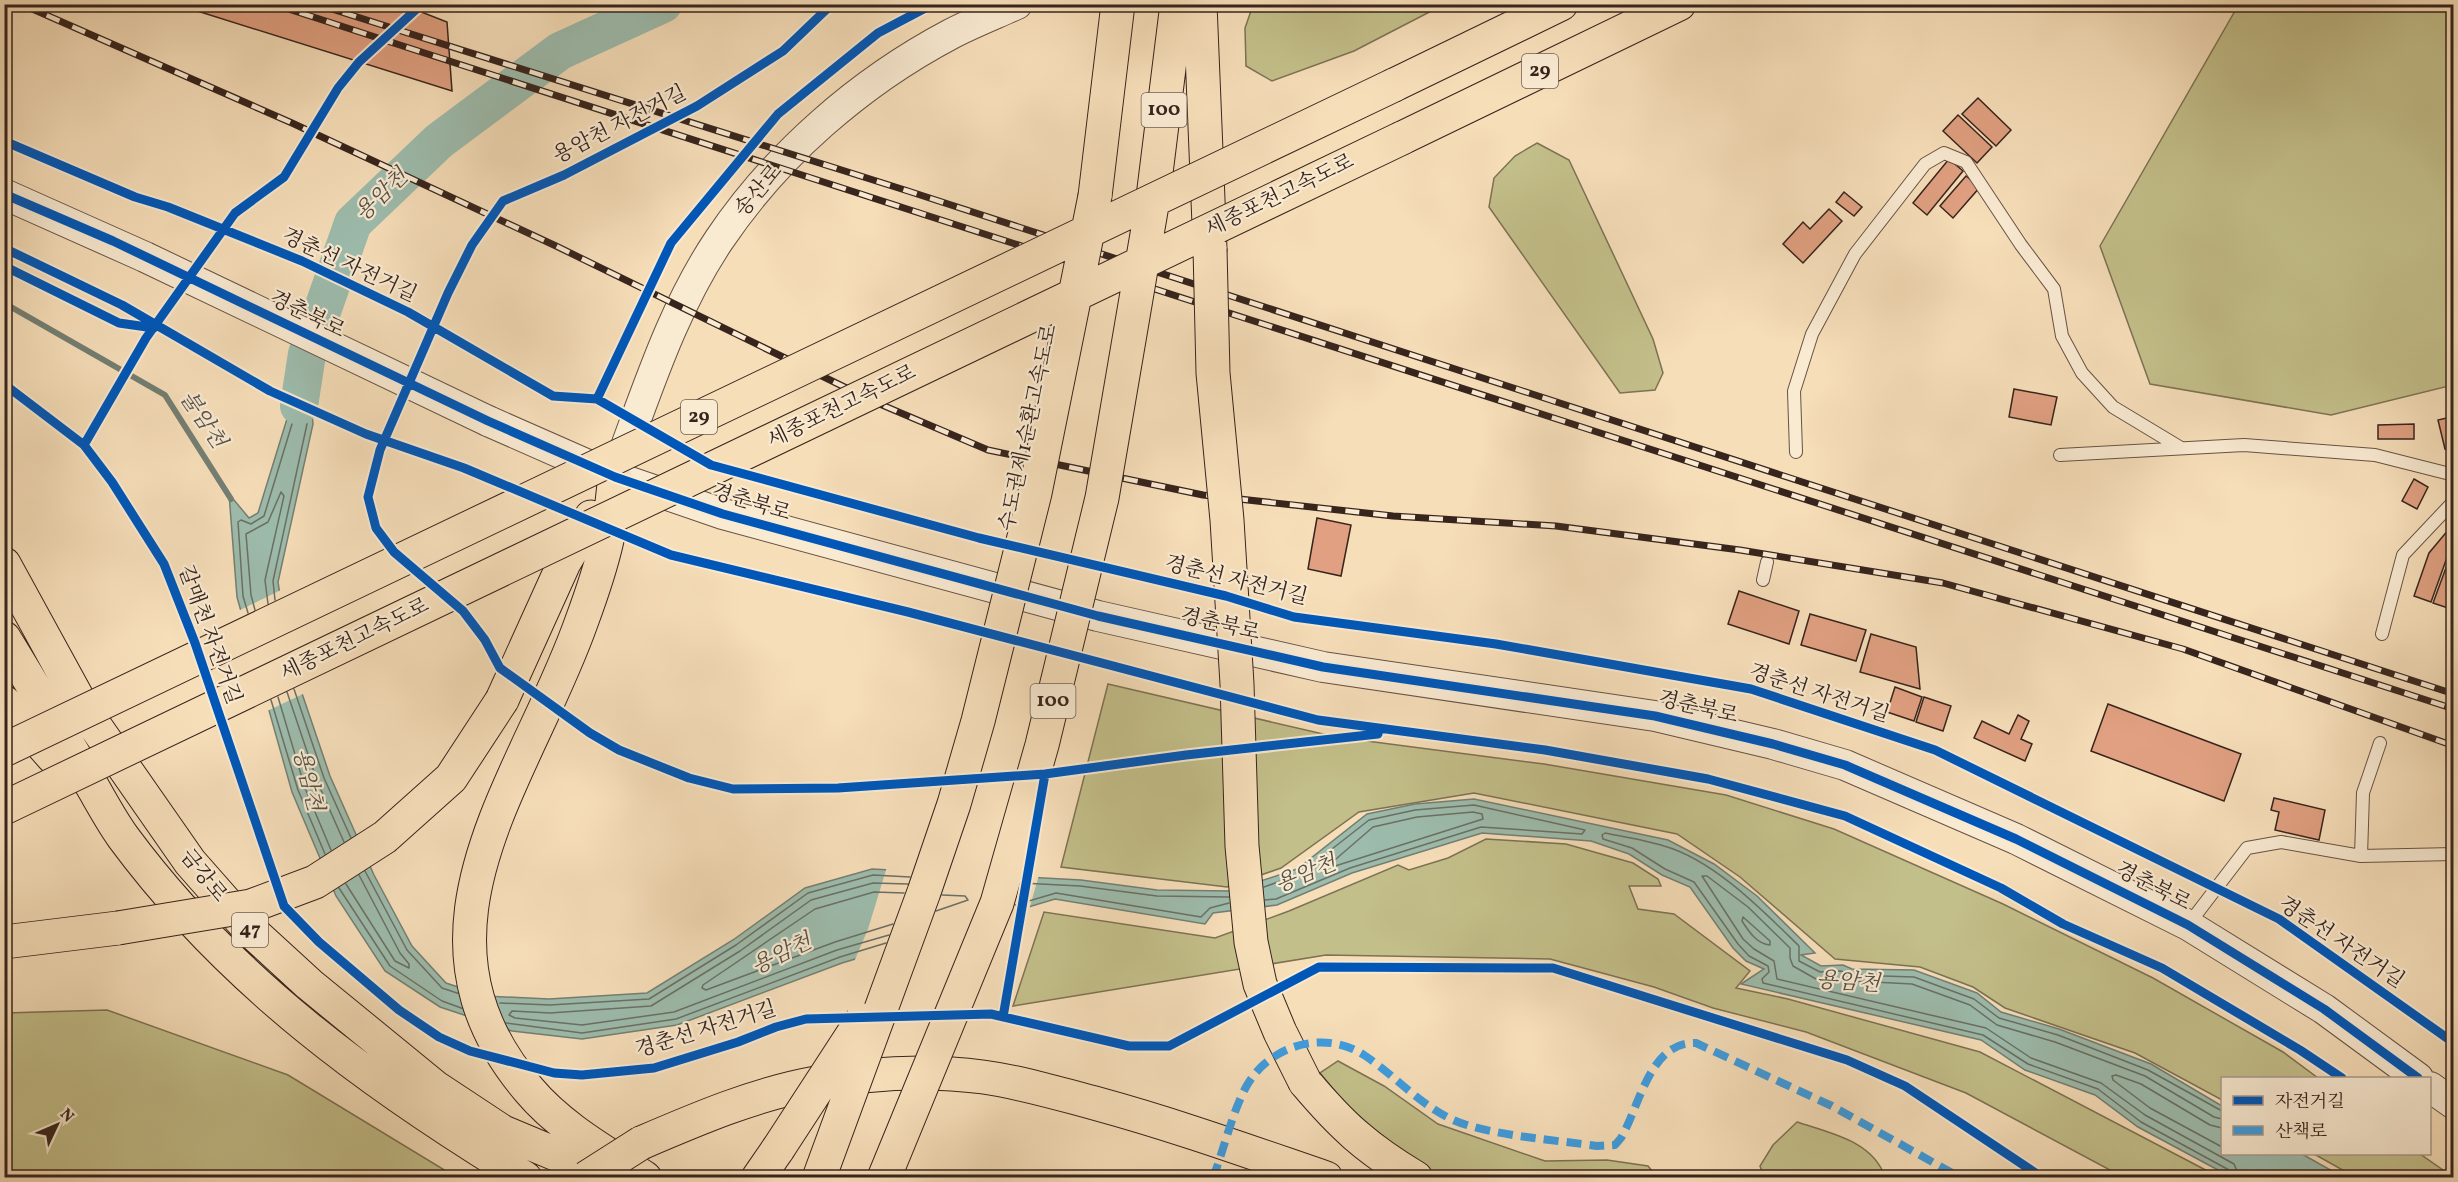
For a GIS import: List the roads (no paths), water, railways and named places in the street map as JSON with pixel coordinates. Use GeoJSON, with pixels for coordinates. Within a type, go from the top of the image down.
{"type":"FeatureCollection","features":[{"type":"Feature","properties":{"kind":"highway","name":"수도권제1순환고속도로"},"geometry":{"type":"LineString","coordinates":[[819,1178],[954,804],[978,721],[1035,493],[1095,196],[1118,4]]}},
{"type":"Feature","properties":{"kind":"highway","name":"29"},"geometry":{"type":"LineString","coordinates":[[4,750],[1561,4]]}},
{"type":"Feature","properties":{"kind":"highway","name":"세종포천고속도로"},"geometry":{"type":"LineString","coordinates":[[4,808],[1679,4]]}},
{"type":"Feature","properties":{"kind":"highway"},"geometry":{"type":"LineString","coordinates":[[1184,8],[1210,249],[1213,373],[1227,520],[1237,684],[1242,846],[1251,942],[1260,984],[1280,1032],[1305,1082],[1338,1121],[1376,1154],[1416,1178]]}},
{"type":"Feature","properties":{"kind":"highway","name":"100"},"geometry":{"type":"LineString","coordinates":[[884,1178],[997,903],[1042,745],[1102,498],[1184,8]]}},
{"type":"Feature","properties":{"kind":"highway"},"geometry":{"type":"LineString","coordinates":[[4,942],[118,928],[251,906],[315,882],[385,837],[451,778],[502,700],[564,563],[615,477]]}},
{"type":"Feature","properties":{"kind":"highway"},"geometry":{"type":"LineString","coordinates":[[615,477],[607,541],[581,623],[487,838],[472,892],[470,943],[472,985],[483,1018],[529,1091],[574,1131],[645,1178]]}},
{"type":"Feature","properties":{"kind":"highway","name":"금강로"},"geometry":{"type":"LineString","coordinates":[[4,564],[84,710],[190,861],[249,929],[309,984],[435,1087],[503,1132],[613,1178]]}},
{"type":"Feature","properties":{"kind":"highway","name":"금강로"},"geometry":{"type":"LineString","coordinates":[[4,638],[122,836],[179,904],[234,964],[323,1043],[431,1120],[525,1178]]}},
{"type":"Feature","properties":{"kind":"highway"},"geometry":{"type":"LineString","coordinates":[[4,702],[122,836]]}},
{"type":"Feature","properties":{"kind":"highway"},"geometry":{"type":"LineString","coordinates":[[758,1178],[893,973]]}},
{"type":"Feature","properties":{"kind":"highway"},"geometry":{"type":"LineString","coordinates":[[586,1178],[641,1143],[764,1095],[816,1083],[880,1076],[939,1075],[982,1077],[1075,1098],[1135,1114],[1326,1178]]}},
{"type":"Feature","properties":{"kind":"street","name":"송산로"},"geometry":{"type":"LineString","coordinates":[[615,477],[666,339],[681,308],[718,241],[758,190],[838,109],[891,71],[951,34],[1017,4]]}},
{"type":"Feature","properties":{"kind":"street","name":"경춘북로"},"geometry":{"type":"LineString","coordinates":[[4,194],[145,257],[488,421],[615,477],[723,514],[1098,615],[1323,667],[1655,716],[1773,744],[1845,765],[2016,839],[2188,925],[2324,1009],[2417,1077]]}},
{"type":"Feature","properties":{"kind":"street"},"geometry":{"type":"LineString","coordinates":[[2431,1088],[2454,1104]]}},
{"type":"Feature","properties":{"kind":"lane"},"geometry":{"type":"LineString","coordinates":[[1796,452],[1794,391],[1812,334],[1855,254],[1925,164],[1944,153],[1966,162],[2021,245],[2054,289],[2062,336],[2082,373],[2113,407],[2181,448]]}},
{"type":"Feature","properties":{"kind":"lane"},"geometry":{"type":"LineString","coordinates":[[2060,455],[2244,445],[2375,455],[2454,475]]}},
{"type":"Feature","properties":{"kind":"lane"},"geometry":{"type":"LineString","coordinates":[[2382,634],[2403,555],[2454,501]]}},
{"type":"Feature","properties":{"kind":"lane"},"geometry":{"type":"LineString","coordinates":[[1763,580],[1767,562]]}},
{"type":"Feature","properties":{"kind":"lane"},"geometry":{"type":"LineString","coordinates":[[2361,856],[2363,793],[2380,743]]}},
{"type":"Feature","properties":{"kind":"lane"},"geometry":{"type":"LineString","coordinates":[[2188,925],[2247,848],[2281,842],[2361,856],[2454,854]]}},
{"type":"Feature","properties":{"kind":"water"},"geometry":{"type":"Polygon","coordinates":[[[307,354],[313,424],[278,582],[290,658],[330,776],[374,875],[412,946],[446,983],[485,996],[549,999],[647,993],[733,940],[805,888],[872,869],[1081,880],[1157,890],[1231,891],[1297,869],[1367,814],[1415,804],[1474,799],[1668,840],[1714,864],[1757,896],[1815,953],[1801,955],[1821,966],[1843,965],[1852,969],[1914,970],[1977,993],[2001,1012],[2059,1029],[2151,1064],[2221,1105],[2221,1155],[2304,1155],[2343,1177],[2231,1177],[2138,1127],[2095,1095],[2025,1070],[1981,1040],[1741,984],[1764,969],[1746,961],[1733,948],[1690,887],[1662,875],[1629,854],[1591,841],[1482,833],[1352,873],[1277,905],[1213,913],[1205,924],[1055,899],[842,963],[677,1025],[582,1039],[512,1031],[440,1007],[385,971],[336,896],[292,792],[237,597],[229,494],[249,518],[258,513],[307,354]]]}},
{"type":"Feature","properties":{"kind":"waterway","name":"용암천"},"geometry":{"type":"LineString","coordinates":[[299,406],[307,354],[353,223],[439,141],[560,51],[663,4]]}},
{"type":"Feature","properties":{"kind":"waterway","name":"불암천"},"geometry":{"type":"LineString","coordinates":[[4,303],[165,395],[231,499]]}},
{"type":"Feature","properties":{"kind":"railway"},"geometry":{"type":"LineString","coordinates":[[21,4],[292,123],[556,246],[875,402],[988,450],[1203,495],[1393,516],[1556,526],[1740,550],[1943,583],[2183,649],[2454,746]]}},
{"type":"Feature","properties":{"kind":"railway"},"geometry":{"type":"LineString","coordinates":[[273,4],[2454,709]]}},
{"type":"Feature","properties":{"kind":"railway"},"geometry":{"type":"LineString","coordinates":[[316,4],[908,191],[2454,694]]}}]}
